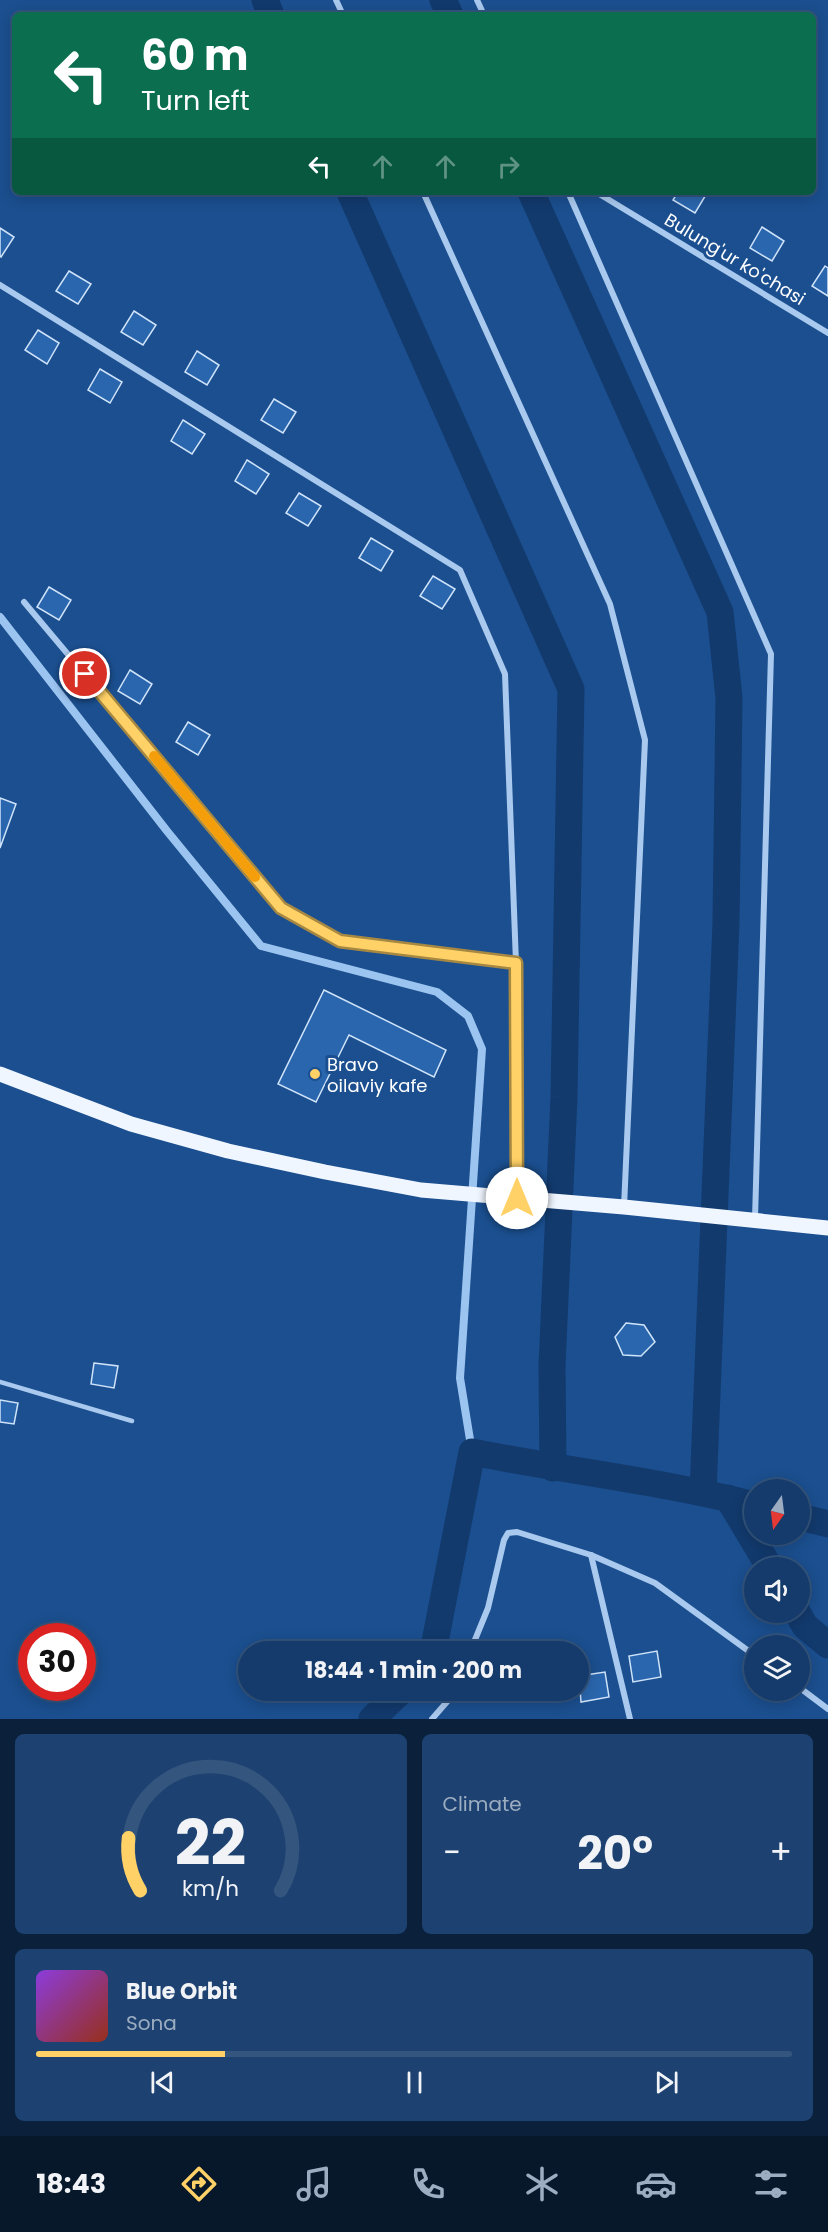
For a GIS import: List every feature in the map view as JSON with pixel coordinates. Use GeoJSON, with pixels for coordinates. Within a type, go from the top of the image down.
{"type":"FeatureCollection","features":[{"type":"Feature","properties":{"kind":"main road"},"geometry":{"type":"LineString","coordinates":[[0,1074],[131,1124],[228,1151],[421,1190],[624,1207],[828,1228]]}},
{"type":"Feature","properties":{"kind":"street"},"geometry":{"type":"LineString","coordinates":[[424,195],[610,604],[645,740],[624,1207]]}},
{"type":"Feature","properties":{"kind":"street"},"geometry":{"type":"LineString","coordinates":[[568,195],[771,654],[751,1219]]}},
{"type":"Feature","properties":{"kind":"street","name":"Bulung'ur ko'chasi"},"geometry":{"type":"LineString","coordinates":[[601,195],[828,333]]}},
{"type":"Feature","properties":{"kind":"street"},"geometry":{"type":"LineString","coordinates":[[0,285],[460,570],[505,674],[524,1199]]}},
{"type":"Feature","properties":{"kind":"street"},"geometry":{"type":"LineString","coordinates":[[24,602],[281,908],[340,941],[516,963]]}},
{"type":"Feature","properties":{"kind":"street"},"geometry":{"type":"LineString","coordinates":[[474,1641],[488,1608],[504,1540],[508,1533],[517,1532],[591,1555],[655,1583],[744,1648]]}},
{"type":"Feature","properties":{"kind":"street"},"geometry":{"type":"LineString","coordinates":[[591,1555],[630,1719]]}},
{"type":"Feature","properties":{"kind":"street"},"geometry":{"type":"LineString","coordinates":[[810,1696],[828,1709]]}},
{"type":"Feature","properties":{"kind":"street"},"geometry":{"type":"LineString","coordinates":[[432,1719],[448,1701]]}},
{"type":"Feature","properties":{"kind":"lane"},"geometry":{"type":"LineString","coordinates":[[0,1382],[132,1421]]}},
{"type":"Feature","properties":{"kind":"building"},"geometry":{"type":"Polygon","coordinates":[[[676,195],[706,195],[695,213],[673,200],[676,195]]]}},
{"type":"Feature","properties":{"kind":"building"},"geometry":{"type":"Polygon","coordinates":[[[762,227],[784,241],[772,261],[750,248],[762,227]]]}},
{"type":"Feature","properties":{"kind":"building"},"geometry":{"type":"Polygon","coordinates":[[[0,228],[14,237],[1,257],[0,256],[0,228]]]}},
{"type":"Feature","properties":{"kind":"building"},"geometry":{"type":"Polygon","coordinates":[[[825,266],[828,268],[828,296],[812,286],[825,266]]]}},
{"type":"Feature","properties":{"kind":"building"},"geometry":{"type":"Polygon","coordinates":[[[69,271],[91,284],[78,304],[56,291],[69,271]]]}},
{"type":"Feature","properties":{"kind":"building"},"geometry":{"type":"Polygon","coordinates":[[[134,311],[156,325],[143,345],[121,332],[134,311]]]}},
{"type":"Feature","properties":{"kind":"building"},"geometry":{"type":"Polygon","coordinates":[[[38,330],[59,343],[47,364],[25,350],[38,330]]]}},
{"type":"Feature","properties":{"kind":"building"},"geometry":{"type":"Polygon","coordinates":[[[197,351],[219,365],[207,385],[185,372],[197,351]]]}},
{"type":"Feature","properties":{"kind":"building"},"geometry":{"type":"Polygon","coordinates":[[[100,369],[122,382],[110,403],[88,390],[100,369]]]}},
{"type":"Feature","properties":{"kind":"building"},"geometry":{"type":"Polygon","coordinates":[[[274,399],[296,412],[283,433],[261,420],[274,399]]]}},
{"type":"Feature","properties":{"kind":"building"},"geometry":{"type":"Polygon","coordinates":[[[183,420],[205,434],[192,454],[171,441],[183,420]]]}},
{"type":"Feature","properties":{"kind":"building"},"geometry":{"type":"Polygon","coordinates":[[[247,460],[269,474],[256,494],[235,481],[247,460]]]}},
{"type":"Feature","properties":{"kind":"building"},"geometry":{"type":"Polygon","coordinates":[[[299,493],[321,506],[308,526],[286,513],[299,493]]]}},
{"type":"Feature","properties":{"kind":"building"},"geometry":{"type":"Polygon","coordinates":[[[371,538],[393,551],[381,571],[359,558],[371,538]]]}},
{"type":"Feature","properties":{"kind":"building"},"geometry":{"type":"Polygon","coordinates":[[[433,576],[455,589],[442,609],[420,596],[433,576]]]}},
{"type":"Feature","properties":{"kind":"building"},"geometry":{"type":"Polygon","coordinates":[[[49,587],[71,600],[59,620],[37,607],[49,587]]]}},
{"type":"Feature","properties":{"kind":"building"},"geometry":{"type":"Polygon","coordinates":[[[130,670],[152,684],[140,704],[118,691],[130,670]]]}},
{"type":"Feature","properties":{"kind":"building"},"geometry":{"type":"Polygon","coordinates":[[[188,722],[210,735],[198,755],[176,742],[188,722]]]}},
{"type":"Feature","properties":{"kind":"building"},"geometry":{"type":"Polygon","coordinates":[[[0,798],[16,804],[0,848],[0,798]]]}},
{"type":"Feature","properties":{"kind":"building"},"geometry":{"type":"Polygon","coordinates":[[[324,990],[446,1050],[434,1077],[349,1035],[316,1102],[278,1084],[324,990]]]}},
{"type":"Feature","properties":{"kind":"building"},"geometry":{"type":"Polygon","coordinates":[[[626,1323],[644,1325],[655,1342],[641,1356],[623,1355],[615,1337],[626,1323]]]}},
{"type":"Feature","properties":{"kind":"building"},"geometry":{"type":"Polygon","coordinates":[[[94,1363],[118,1366],[114,1388],[91,1384],[94,1363]]]}},
{"type":"Feature","properties":{"kind":"building"},"geometry":{"type":"Polygon","coordinates":[[[0,1400],[18,1403],[14,1424],[0,1422],[0,1400]]]}},
{"type":"Feature","properties":{"kind":"building"},"geometry":{"type":"Polygon","coordinates":[[[657,1651],[661,1677],[633,1682],[629,1656],[657,1651]]]}},
{"type":"Feature","properties":{"kind":"building"},"geometry":{"type":"Polygon","coordinates":[[[605,1672],[609,1697],[589,1701],[589,1674],[605,1672]]]}},
{"type":"Feature","properties":{"kind":"waterway"},"geometry":{"type":"LineString","coordinates":[[265,0],[270,12]]}},
{"type":"Feature","properties":{"kind":"waterway"},"geometry":{"type":"LineString","coordinates":[[443,0],[449,12]]}},
{"type":"Feature","properties":{"kind":"waterway"},"geometry":{"type":"LineString","coordinates":[[351,195],[571,689],[564,1097],[552,1366],[553,1468]]}},
{"type":"Feature","properties":{"kind":"waterway"},"geometry":{"type":"LineString","coordinates":[[532,195],[720,612],[729,698],[726,923],[703,1492]]}},
{"type":"Feature","properties":{"kind":"waterway"},"geometry":{"type":"LineString","coordinates":[[0,617],[167,831],[261,946],[437,992],[468,1016],[482,1049],[460,1378],[472,1452]]}},
{"type":"Feature","properties":{"kind":"waterway"},"geometry":{"type":"LineString","coordinates":[[435,1641],[472,1452],[684,1489],[744,1503]]}},
{"type":"Feature","properties":{"kind":"waterway"},"geometry":{"type":"LineString","coordinates":[[728,1498],[763,1557]]}},
{"type":"Feature","properties":{"kind":"waterway"},"geometry":{"type":"LineString","coordinates":[[810,1520],[828,1524]]}},
{"type":"Feature","properties":{"kind":"waterway"},"geometry":{"type":"LineString","coordinates":[[803,1623],[828,1645]]}},
{"type":"Feature","properties":{"kind":"waterway"},"geometry":{"type":"LineString","coordinates":[[372,1719],[391,1701]]}},
{"type":"Feature","properties":{"kind":"slow traffic"},"geometry":{"type":"LineString","coordinates":[[154,756],[255,877]]}},
{"type":"Feature","properties":{"kind":"place","name":"Bravo oilaviy kafe"},"geometry":{"type":"Point","coordinates":[315,1074]}},
{"type":"Feature","properties":{"kind":"route"},"geometry":{"type":"LineString","coordinates":[[85,674],[281,908],[340,941],[516,963],[517,1198]]}}]}
